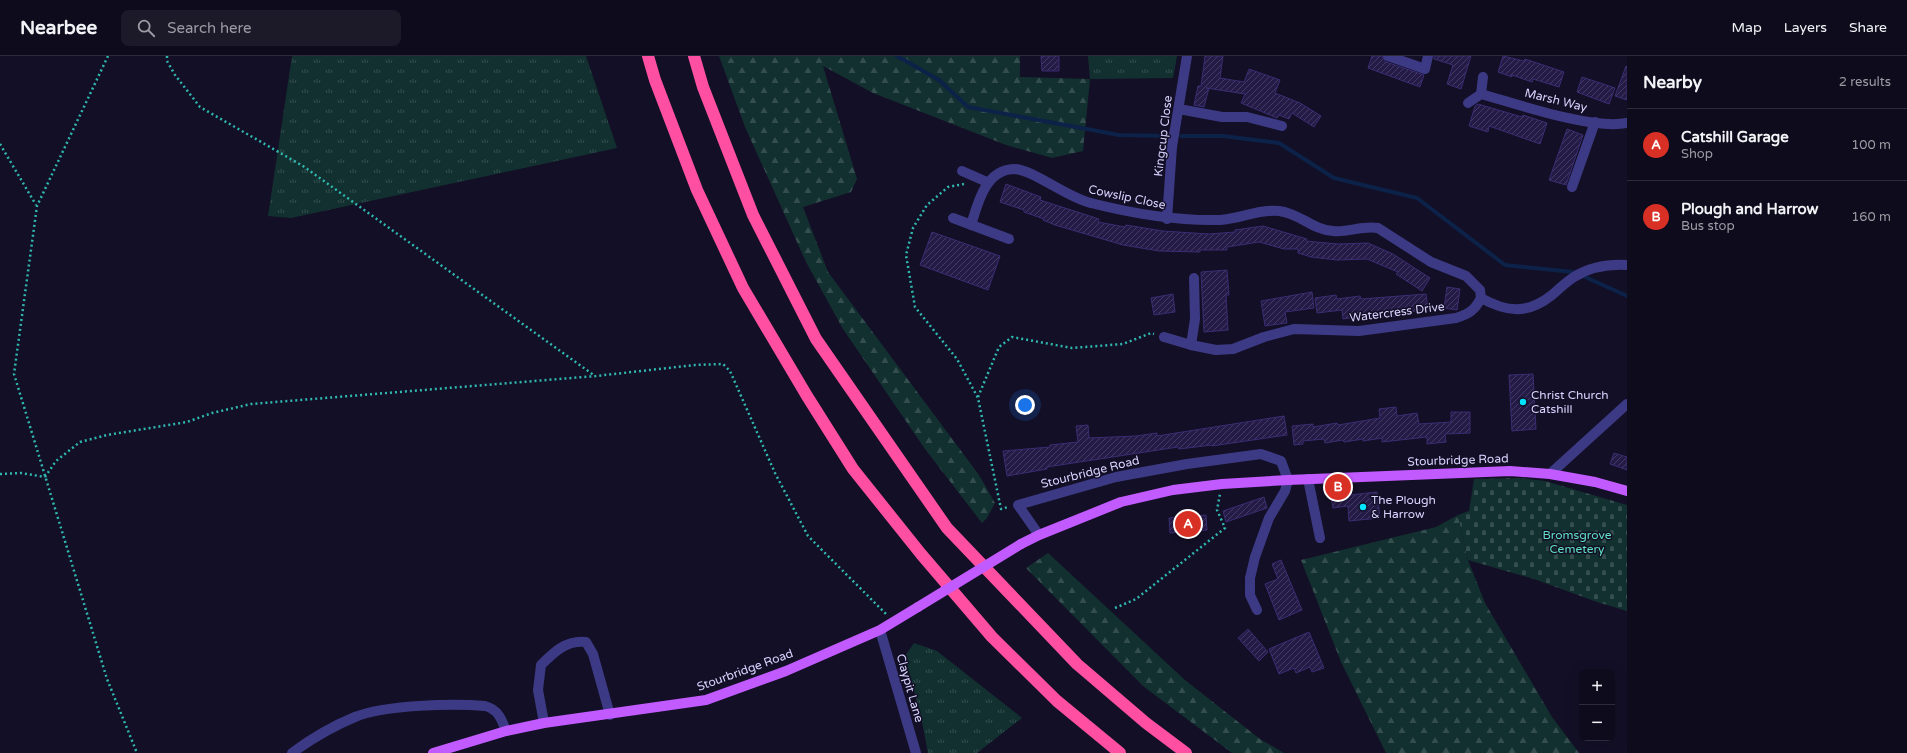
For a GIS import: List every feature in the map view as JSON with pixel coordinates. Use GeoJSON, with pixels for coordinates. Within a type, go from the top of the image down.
{"type":"FeatureCollection","features":[{"type":"Feature","properties":{"kind":"highway"},"geometry":{"type":"LineString","coordinates":[[648,56],[655,80],[697,190],[743,288],[807,396],[853,469],[920,554],[992,636],[1057,701],[1120,753]]}},
{"type":"Feature","properties":{"kind":"highway"},"geometry":{"type":"LineString","coordinates":[[694,56],[703,87],[753,215],[816,339],[947,528],[1077,664],[1146,723],[1186,753]]}},
{"type":"Feature","properties":{"kind":"main road","name":"Stourbridge Road"},"geometry":{"type":"LineString","coordinates":[[433,753],[506,731],[544,723],[610,715],[706,700],[786,671],[880,630],[1021,544],[1039,535],[1121,502],[1173,490],[1222,484],[1288,480],[1510,471],[1550,474],[1595,482],[1627,491]]}},
{"type":"Feature","properties":{"kind":"street","name":"Kingcup Close"},"geometry":{"type":"LineString","coordinates":[[1167,219],[1172,147],[1187,56]]}},
{"type":"Feature","properties":{"kind":"street"},"geometry":{"type":"LineString","coordinates":[[1388,56],[1425,69],[1428,56]]}},
{"type":"Feature","properties":{"kind":"street"},"geometry":{"type":"LineString","coordinates":[[1468,103],[1481,94],[1483,77]]}},
{"type":"Feature","properties":{"kind":"street","name":"Marsh Way"},"geometry":{"type":"LineString","coordinates":[[1481,94],[1584,121],[1621,124],[1627,123]]}},
{"type":"Feature","properties":{"kind":"street"},"geometry":{"type":"LineString","coordinates":[[1179,109],[1222,117],[1247,117],[1282,126]]}},
{"type":"Feature","properties":{"kind":"street"},"geometry":{"type":"LineString","coordinates":[[1572,187],[1595,122]]}},
{"type":"Feature","properties":{"kind":"street","name":"Cowslip Close"},"geometry":{"type":"LineString","coordinates":[[987,182],[1002,172],[1014,169],[1029,173],[1062,192],[1084,202],[1167,219],[1222,220],[1240,217],[1259,211],[1270,211],[1292,214],[1315,226],[1332,232],[1368,227],[1378,228],[1430,262],[1466,276],[1480,290],[1481,298]]}},
{"type":"Feature","properties":{"kind":"street"},"geometry":{"type":"LineString","coordinates":[[962,171],[987,182],[971,225]]}},
{"type":"Feature","properties":{"kind":"street"},"geometry":{"type":"LineString","coordinates":[[953,218],[1009,239]]}},
{"type":"Feature","properties":{"kind":"street"},"geometry":{"type":"LineString","coordinates":[[1481,298],[1501,307],[1527,310],[1545,300],[1573,277],[1597,266],[1611,264],[1627,265]]}},
{"type":"Feature","properties":{"kind":"street"},"geometry":{"type":"LineString","coordinates":[[1191,345],[1195,319],[1194,278]]}},
{"type":"Feature","properties":{"kind":"street","name":"Watercress Drive"},"geometry":{"type":"LineString","coordinates":[[1164,337],[1191,345],[1216,350],[1233,349],[1264,337],[1294,328],[1359,332],[1456,318],[1468,314],[1476,307],[1481,298]]}},
{"type":"Feature","properties":{"kind":"street"},"geometry":{"type":"LineString","coordinates":[[1550,474],[1627,404]]}},
{"type":"Feature","properties":{"kind":"street","name":"Stourbridge Road"},"geometry":{"type":"LineString","coordinates":[[1018,505],[1116,477],[1187,464],[1261,454],[1281,460],[1288,480]]}},
{"type":"Feature","properties":{"kind":"street"},"geometry":{"type":"LineString","coordinates":[[1308,479],[1320,538]]}},
{"type":"Feature","properties":{"kind":"street"},"geometry":{"type":"LineString","coordinates":[[1257,610],[1250,596],[1250,578],[1269,518],[1285,491],[1288,480]]}},
{"type":"Feature","properties":{"kind":"street"},"geometry":{"type":"LineString","coordinates":[[1018,505],[1039,535]]}},
{"type":"Feature","properties":{"kind":"street","name":"Claypit Lane"},"geometry":{"type":"LineString","coordinates":[[880,630],[916,753]]}},
{"type":"Feature","properties":{"kind":"street"},"geometry":{"type":"LineString","coordinates":[[544,723],[538,690],[541,665],[567,643],[578,641],[586,642],[593,654],[610,715]]}},
{"type":"Feature","properties":{"kind":"street"},"geometry":{"type":"LineString","coordinates":[[292,753],[335,726],[356,716],[397,708],[445,705],[485,706],[497,712],[506,731]]}},
{"type":"Feature","properties":{"kind":"path"},"geometry":{"type":"LineString","coordinates":[[108,56],[37,206],[14,374],[107,679],[136,753]]}},
{"type":"Feature","properties":{"kind":"path"},"geometry":{"type":"LineString","coordinates":[[167,56],[167,61],[175,74],[200,107],[303,166],[596,376]]}},
{"type":"Feature","properties":{"kind":"path"},"geometry":{"type":"LineString","coordinates":[[0,144],[37,206]]}},
{"type":"Feature","properties":{"kind":"path"},"geometry":{"type":"LineString","coordinates":[[976,177],[971,183],[948,187],[927,205],[913,228],[906,255],[915,307],[957,359],[978,398],[1001,509],[1018,505]]}},
{"type":"Feature","properties":{"kind":"path"},"geometry":{"type":"LineString","coordinates":[[978,398],[999,347],[1012,336],[1072,348],[1123,344],[1151,333],[1164,337]]}},
{"type":"Feature","properties":{"kind":"path"},"geometry":{"type":"LineString","coordinates":[[45,477],[56,461],[80,442],[107,435],[187,422],[212,413],[251,404],[596,376],[695,365],[723,364],[730,371],[774,473],[808,536],[894,622]]}},
{"type":"Feature","properties":{"kind":"path"},"geometry":{"type":"LineString","coordinates":[[0,474],[21,473],[45,477]]}},
{"type":"Feature","properties":{"kind":"path"},"geometry":{"type":"LineString","coordinates":[[1116,608],[1136,600],[1225,528],[1217,510],[1222,484]]}},
{"type":"Feature","properties":{"kind":"green space"},"geometry":{"type":"Polygon","coordinates":[[[292,56],[586,56],[617,148],[291,218],[268,216],[292,56]]]}},
{"type":"Feature","properties":{"kind":"green space"},"geometry":{"type":"Polygon","coordinates":[[[719,56],[1020,56],[1020,77],[1090,79],[1083,151],[1052,158],[1006,145],[873,93],[823,66],[857,179],[851,192],[803,207],[828,272],[979,475],[995,503],[987,518],[982,523],[925,449],[843,329],[806,262],[745,127],[719,56]]]}},
{"type":"Feature","properties":{"kind":"green space"},"geometry":{"type":"Polygon","coordinates":[[[1088,56],[1177,56],[1173,78],[1090,79],[1088,56]]]}},
{"type":"Feature","properties":{"kind":"green space","name":"Bromsgrove Cemetery"},"geometry":{"type":"Polygon","coordinates":[[[1519,478],[1545,481],[1627,505],[1627,611],[1597,602],[1534,579],[1468,560],[1458,515],[1469,511],[1474,479],[1519,478]]]}},
{"type":"Feature","properties":{"kind":"green space"},"geometry":{"type":"Polygon","coordinates":[[[1458,515],[1468,560],[1485,603],[1552,717],[1579,753],[1386,753],[1341,662],[1301,560],[1436,527],[1458,515]]]}},
{"type":"Feature","properties":{"kind":"green space"},"geometry":{"type":"Polygon","coordinates":[[[1048,553],[1185,680],[1260,739],[1284,753],[1232,753],[1143,686],[1026,568],[1048,553]]]}},
{"type":"Feature","properties":{"kind":"green space"},"geometry":{"type":"Polygon","coordinates":[[[914,643],[937,651],[1022,718],[977,753],[928,753],[921,717],[905,656],[914,643]]]}},
{"type":"Feature","properties":{"kind":"building"},"geometry":{"type":"Polygon","coordinates":[[[1041,56],[1059,56],[1059,71],[1042,71],[1041,56]]]}},
{"type":"Feature","properties":{"kind":"building"},"geometry":{"type":"Polygon","coordinates":[[[1205,56],[1223,56],[1220,78],[1244,82],[1249,69],[1280,80],[1275,93],[1300,103],[1321,116],[1314,127],[1292,113],[1289,119],[1279,115],[1277,118],[1241,103],[1245,94],[1209,88],[1204,107],[1194,105],[1198,86],[1201,86],[1205,56]]]}},
{"type":"Feature","properties":{"kind":"building"},"geometry":{"type":"Polygon","coordinates":[[[1372,56],[1382,56],[1386,62],[1424,75],[1420,87],[1368,68],[1372,56]]]}},
{"type":"Feature","properties":{"kind":"building"},"geometry":{"type":"Polygon","coordinates":[[[1434,56],[1471,56],[1461,89],[1447,84],[1453,65],[1434,59],[1434,56]]]}},
{"type":"Feature","properties":{"kind":"building"},"geometry":{"type":"Polygon","coordinates":[[[1503,56],[1524,61],[1525,59],[1564,72],[1559,87],[1533,79],[1532,82],[1498,72],[1503,56]]]}},
{"type":"Feature","properties":{"kind":"building"},"geometry":{"type":"Polygon","coordinates":[[[1626,66],[1627,67],[1627,100],[1615,96],[1626,66]]]}},
{"type":"Feature","properties":{"kind":"building"},"geometry":{"type":"Polygon","coordinates":[[[1582,77],[1615,88],[1609,104],[1577,92],[1582,77]]]}},
{"type":"Feature","properties":{"kind":"building"},"geometry":{"type":"Polygon","coordinates":[[[1478,104],[1522,117],[1523,115],[1547,123],[1540,144],[1489,126],[1488,132],[1469,126],[1475,106],[1478,104]]]}},
{"type":"Feature","properties":{"kind":"building"},"geometry":{"type":"Polygon","coordinates":[[[1567,129],[1583,135],[1566,185],[1549,180],[1567,129]]]}},
{"type":"Feature","properties":{"kind":"building"},"geometry":{"type":"Polygon","coordinates":[[[1006,184],[1041,197],[1040,200],[1099,219],[1098,222],[1125,227],[1126,225],[1163,231],[1209,234],[1235,232],[1235,230],[1263,226],[1307,239],[1306,241],[1338,244],[1368,243],[1393,254],[1430,278],[1422,291],[1396,274],[1398,272],[1367,259],[1337,260],[1311,257],[1298,253],[1298,249],[1284,249],[1259,242],[1227,247],[1227,250],[1200,250],[1200,252],[1159,251],[1123,245],[1055,225],[1043,220],[1044,219],[1024,212],[1024,210],[1000,202],[1006,184]]]}},
{"type":"Feature","properties":{"kind":"building"},"geometry":{"type":"Polygon","coordinates":[[[932,232],[1000,256],[988,290],[920,265],[932,232]]]}},
{"type":"Feature","properties":{"kind":"building"},"geometry":{"type":"Polygon","coordinates":[[[1227,270],[1229,295],[1226,295],[1228,330],[1204,332],[1201,272],[1227,270]]]}},
{"type":"Feature","properties":{"kind":"building"},"geometry":{"type":"Polygon","coordinates":[[[1447,287],[1460,289],[1457,310],[1444,308],[1447,287]]]}},
{"type":"Feature","properties":{"kind":"building"},"geometry":{"type":"Polygon","coordinates":[[[1312,292],[1314,308],[1285,312],[1287,323],[1265,326],[1261,301],[1312,292]]]}},
{"type":"Feature","properties":{"kind":"building"},"geometry":{"type":"Polygon","coordinates":[[[1173,294],[1175,312],[1154,315],[1151,298],[1173,294]]]}},
{"type":"Feature","properties":{"kind":"building"},"geometry":{"type":"Polygon","coordinates":[[[1426,294],[1428,309],[1397,314],[1397,316],[1369,318],[1369,315],[1343,319],[1342,310],[1317,313],[1315,298],[1336,295],[1337,299],[1360,296],[1361,299],[1426,294]]]}},
{"type":"Feature","properties":{"kind":"building","name":"Christ Church Catshill"},"geometry":{"type":"Polygon","coordinates":[[[1533,374],[1536,429],[1512,431],[1509,375],[1533,374]]]}},
{"type":"Feature","properties":{"kind":"building"},"geometry":{"type":"Polygon","coordinates":[[[1396,407],[1397,416],[1417,413],[1419,424],[1451,422],[1451,412],[1470,412],[1470,433],[1445,434],[1446,442],[1427,444],[1427,437],[1382,442],[1382,438],[1344,442],[1343,440],[1325,443],[1324,439],[1303,441],[1303,444],[1294,445],[1292,426],[1313,424],[1313,427],[1337,423],[1338,425],[1380,418],[1379,409],[1396,407]]]}},
{"type":"Feature","properties":{"kind":"building"},"geometry":{"type":"Polygon","coordinates":[[[1284,416],[1287,435],[1212,446],[1179,449],[1178,447],[1047,467],[1047,469],[1007,476],[1003,451],[1050,447],[1050,445],[1078,442],[1076,426],[1088,425],[1089,438],[1136,436],[1157,433],[1157,436],[1284,416]]]}},
{"type":"Feature","properties":{"kind":"building"},"geometry":{"type":"Polygon","coordinates":[[[1614,453],[1627,457],[1627,470],[1610,464],[1614,453]]]}},
{"type":"Feature","properties":{"kind":"building","name":"The Plough & Harrow"},"geometry":{"type":"Polygon","coordinates":[[[1377,492],[1380,518],[1349,521],[1348,506],[1333,508],[1331,497],[1377,492]]]}},
{"type":"Feature","properties":{"kind":"building"},"geometry":{"type":"Polygon","coordinates":[[[1264,497],[1267,508],[1226,522],[1223,511],[1264,497]]]}},
{"type":"Feature","properties":{"kind":"building"},"geometry":{"type":"Polygon","coordinates":[[[1206,515],[1207,530],[1170,533],[1169,518],[1206,515]]]}},
{"type":"Feature","properties":{"kind":"building"},"geometry":{"type":"Polygon","coordinates":[[[1281,560],[1302,610],[1279,620],[1265,584],[1278,579],[1272,564],[1281,560]]]}},
{"type":"Feature","properties":{"kind":"building"},"geometry":{"type":"Polygon","coordinates":[[[1248,629],[1268,652],[1259,661],[1238,638],[1248,629]]]}},
{"type":"Feature","properties":{"kind":"building"},"geometry":{"type":"Polygon","coordinates":[[[1309,632],[1324,668],[1312,672],[1310,667],[1296,673],[1294,668],[1279,674],[1269,649],[1309,632]]]}},
{"type":"Feature","properties":{"kind":"waterway"},"geometry":{"type":"LineString","coordinates":[[897,56],[939,80],[968,107],[1119,135],[1168,136]]}},
{"type":"Feature","properties":{"kind":"waterway"},"geometry":{"type":"LineString","coordinates":[[1181,136],[1223,136],[1279,143],[1334,178],[1417,198],[1505,265],[1573,272]]}},
{"type":"Feature","properties":{"kind":"waterway"},"geometry":{"type":"LineString","coordinates":[[1583,276],[1627,296]]}},
{"type":"Feature","properties":{"kind":"place","name":"Christ Church Catshill"},"geometry":{"type":"Point","coordinates":[1523,402]}},
{"type":"Feature","properties":{"kind":"place","name":"Plough and Harrow"},"geometry":{"type":"Point","coordinates":[1338,487]}},
{"type":"Feature","properties":{"kind":"place","name":"The Plough & Harrow"},"geometry":{"type":"Point","coordinates":[1363,507]}},
{"type":"Feature","properties":{"kind":"place","name":"Catshill Garage"},"geometry":{"type":"Point","coordinates":[1188,524]}}]}
